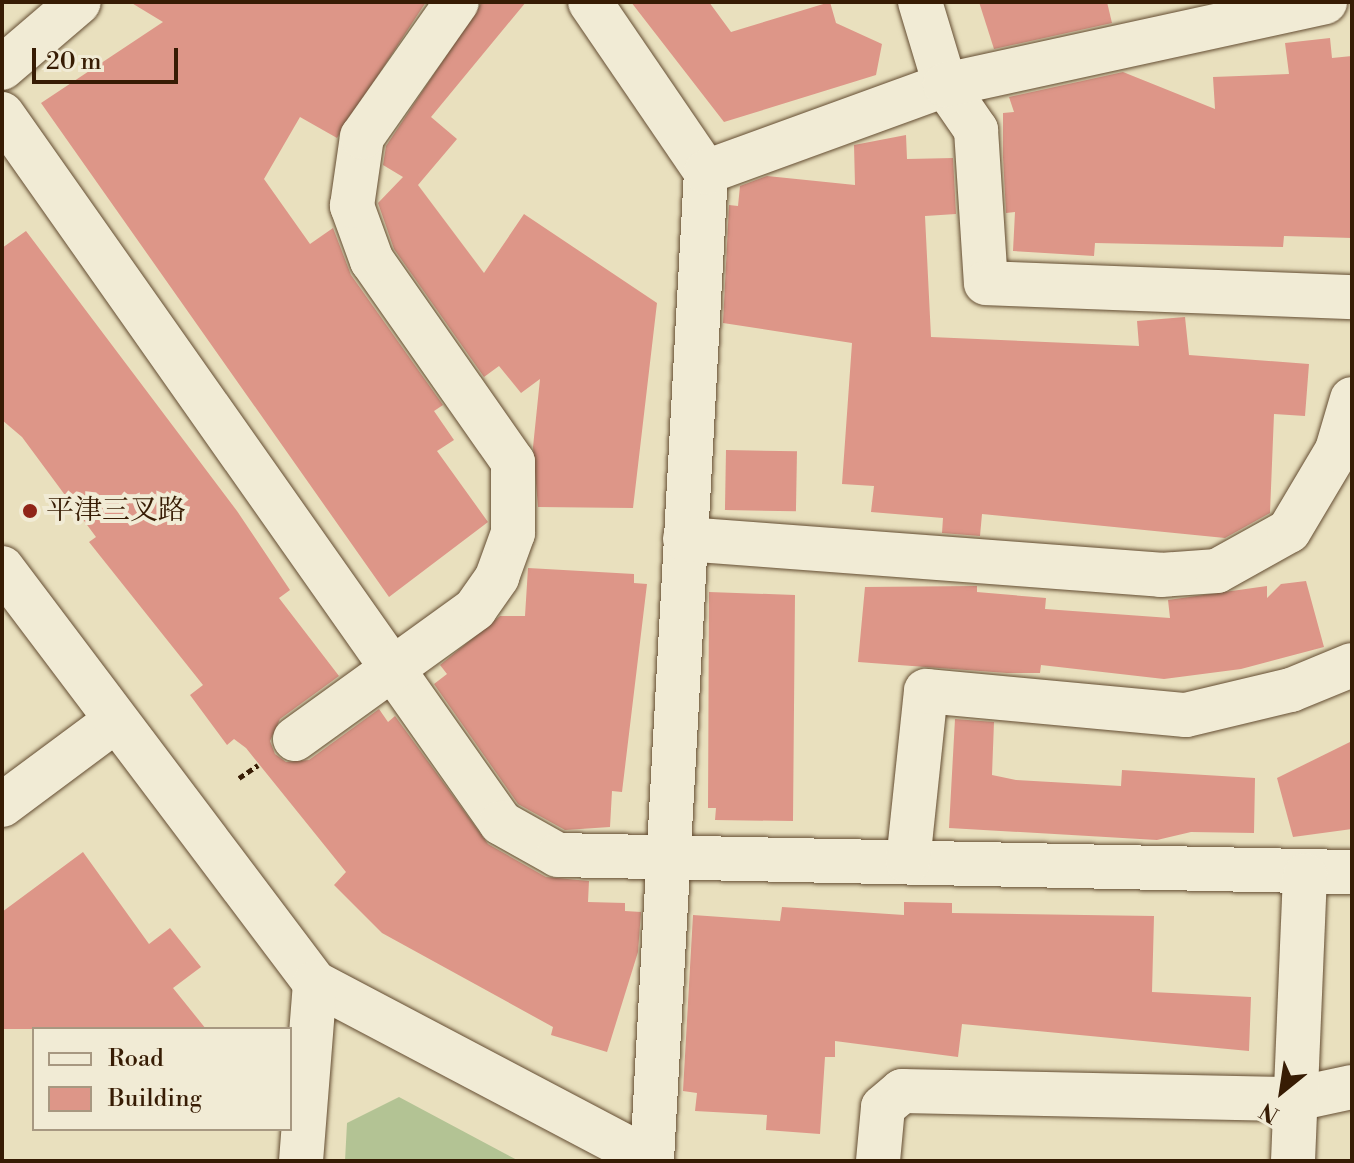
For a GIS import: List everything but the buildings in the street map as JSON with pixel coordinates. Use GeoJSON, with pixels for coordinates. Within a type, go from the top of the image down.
{"type":"FeatureCollection","features":[{"type":"Feature","properties":{"kind":"street"},"geometry":{"type":"LineString","coordinates":[[2,68],[79,2]]}},
{"type":"Feature","properties":{"kind":"street"},"geometry":{"type":"LineString","coordinates":[[295,739],[475,609],[497,577],[513,533],[513,462],[372,261],[352,206],[362,137],[457,2]]}},
{"type":"Feature","properties":{"kind":"street"},"geometry":{"type":"LineString","coordinates":[[2,568],[315,983],[652,1161],[706,172],[590,2]]}},
{"type":"Feature","properties":{"kind":"street"},"geometry":{"type":"LineString","coordinates":[[920,2],[945,85],[976,130],[986,283],[1352,297]]}},
{"type":"Feature","properties":{"kind":"street"},"geometry":{"type":"LineString","coordinates":[[706,172],[945,85],[1325,2]]}},
{"type":"Feature","properties":{"kind":"street"},"geometry":{"type":"LineString","coordinates":[[2,114],[501,823],[558,855],[1305,875],[1352,872]]}},
{"type":"Feature","properties":{"kind":"street"},"geometry":{"type":"LineString","coordinates":[[685,539],[1161,575],[1217,571],[1289,531],[1337,450],[1352,399]]}},
{"type":"Feature","properties":{"kind":"street"},"geometry":{"type":"LineString","coordinates":[[908,862],[926,691],[1186,715],[1291,690],[1352,665]]}},
{"type":"Feature","properties":{"kind":"street"},"geometry":{"type":"LineString","coordinates":[[2,805],[115,721]]}},
{"type":"Feature","properties":{"kind":"street"},"geometry":{"type":"LineString","coordinates":[[1293,1161],[1305,875]]}},
{"type":"Feature","properties":{"kind":"street"},"geometry":{"type":"LineString","coordinates":[[301,1161],[315,983]]}},
{"type":"Feature","properties":{"kind":"street"},"geometry":{"type":"LineString","coordinates":[[878,1161],[883,1107],[902,1091],[1296,1099],[1352,1087]]}},
{"type":"Feature","properties":{"kind":"green space"},"geometry":{"type":"Polygon","coordinates":[[[399,1097],[519,1161],[345,1161],[347,1123],[399,1097]]]}},
{"type":"Feature","properties":{"kind":"place","name":"平津三叉路"},"geometry":{"type":"Point","coordinates":[30,511]}}]}
